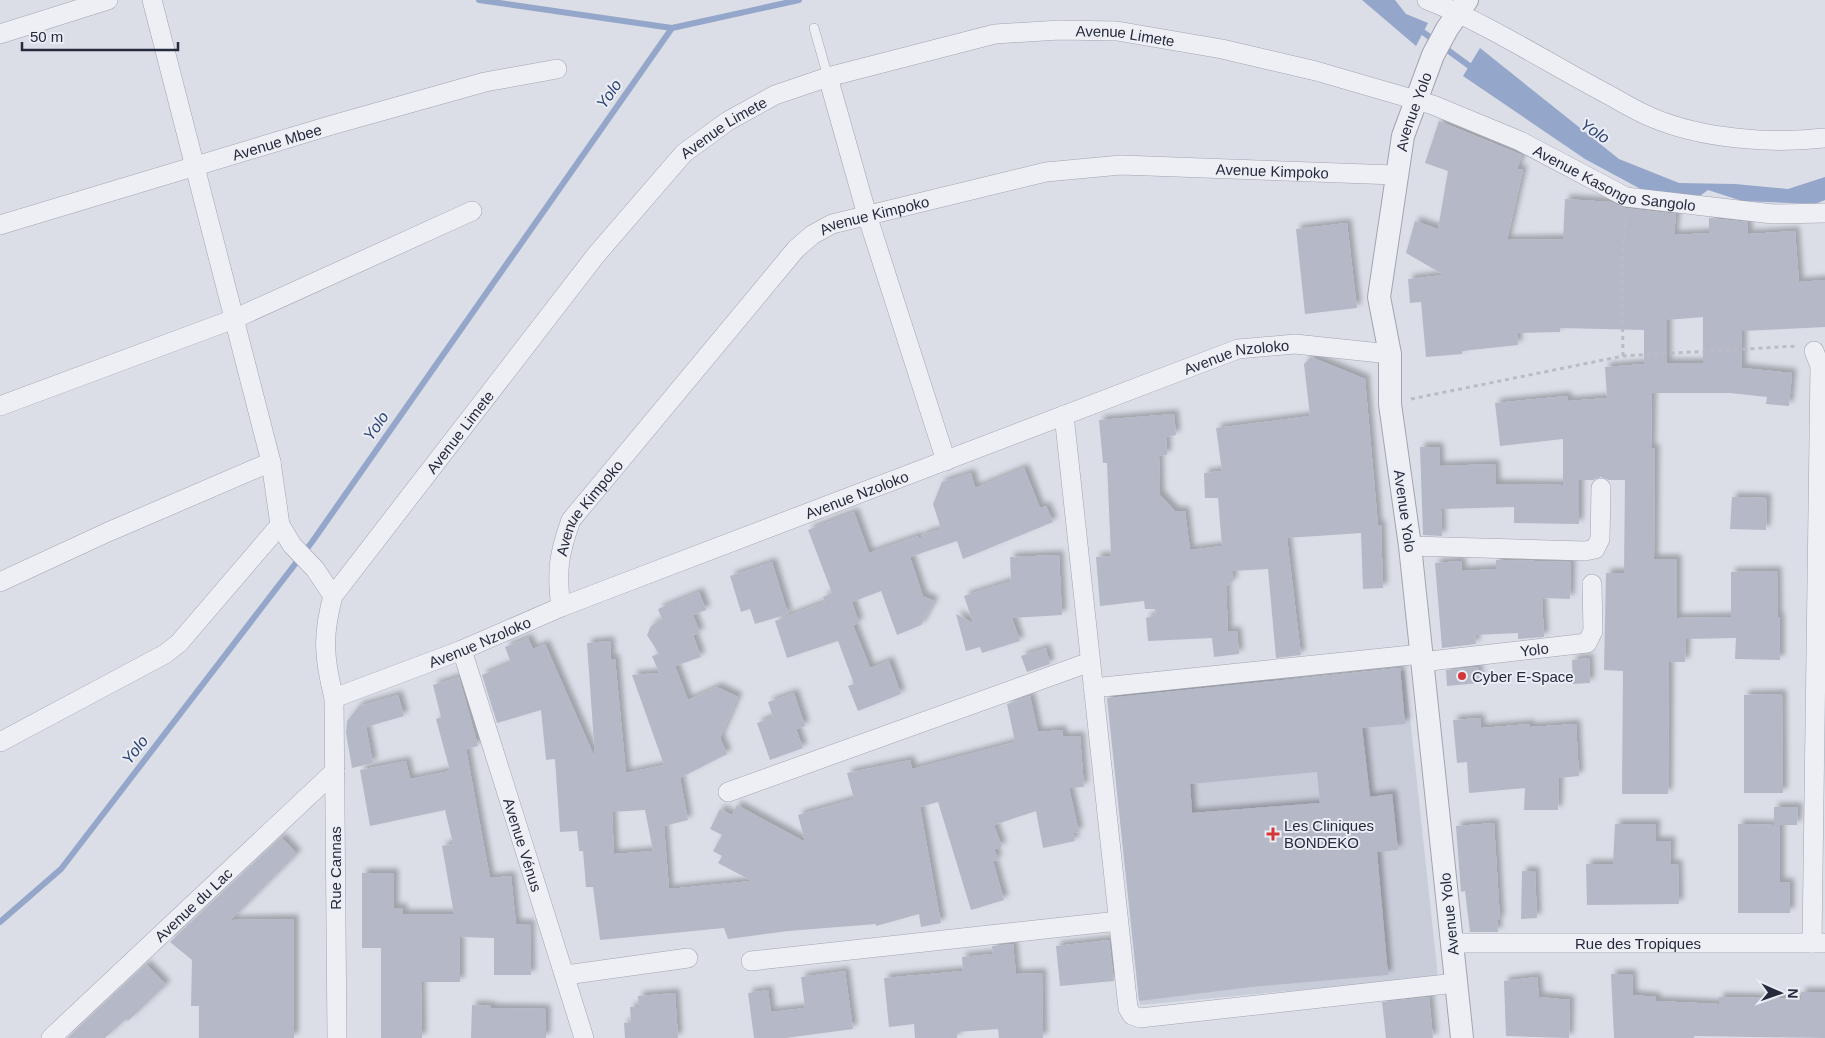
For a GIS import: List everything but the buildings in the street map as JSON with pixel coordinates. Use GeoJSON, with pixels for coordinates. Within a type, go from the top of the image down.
{"type":"FeatureCollection","features":[{"type":"Feature","properties":{"kind":"street"},"geometry":{"type":"LineString","coordinates":[[0,34],[108,0]]}},
{"type":"Feature","properties":{"kind":"street"},"geometry":{"type":"LineString","coordinates":[[152,0],[271,462],[280,525],[292,545],[315,569],[333,596]]}},
{"type":"Feature","properties":{"kind":"street"},"geometry":{"type":"LineString","coordinates":[[1427,0],[1653,118],[1698,132],[1771,140],[1825,138]]}},
{"type":"Feature","properties":{"kind":"street","name":"Avenue Yolo"},"geometry":{"type":"LineString","coordinates":[[1457,14],[1433,55],[1415,99],[1403,136],[1380,297],[1390,354],[1390,404],[1410,546],[1462,1038]]}},
{"type":"Feature","properties":{"kind":"street","name":"Avenue Limete"},"geometry":{"type":"LineString","coordinates":[[334,698],[325,661],[326,621],[333,596],[596,255],[684,153],[728,121],[775,95],[828,77],[995,34],[1060,30],[1117,31],[1222,49],[1316,71],[1415,99]]}},
{"type":"Feature","properties":{"kind":"street","name":"Avenue Mbee"},"geometry":{"type":"LineString","coordinates":[[0,225],[196,168],[332,125],[485,82],[557,69]]}},
{"type":"Feature","properties":{"kind":"street"},"geometry":{"type":"LineString","coordinates":[[828,77],[867,215],[946,461]]}},
{"type":"Feature","properties":{"kind":"street","name":"Avenue Kasongo Sangolo"},"geometry":{"type":"LineString","coordinates":[[1415,99],[1520,142],[1626,197],[1773,214],[1825,213]]}},
{"type":"Feature","properties":{"kind":"street","name":"Avenue Kimpoko"},"geometry":{"type":"LineString","coordinates":[[561,606],[558,581],[560,550],[571,520],[796,250],[812,235],[832,224],[1046,172],[1121,166],[1396,175]]}},
{"type":"Feature","properties":{"kind":"street"},"geometry":{"type":"LineString","coordinates":[[0,406],[234,319],[472,211]]}},
{"type":"Feature","properties":{"kind":"street","name":"Avenue Nzoloko"},"geometry":{"type":"LineString","coordinates":[[334,698],[462,650],[561,606],[1238,349],[1295,344],[1390,354]]}},
{"type":"Feature","properties":{"kind":"street"},"geometry":{"type":"LineString","coordinates":[[1814,351],[1820,366],[1818,943]]}},
{"type":"Feature","properties":{"kind":"street"},"geometry":{"type":"LineString","coordinates":[[1064,415],[1118,921],[1128,1008],[1132,1015],[1140,1018],[1456,982]]}},
{"type":"Feature","properties":{"kind":"street"},"geometry":{"type":"LineString","coordinates":[[0,582],[108,532],[271,462]]}},
{"type":"Feature","properties":{"kind":"street"},"geometry":{"type":"LineString","coordinates":[[1410,546],[1585,551],[1595,549],[1600,539],[1600,488]]}},
{"type":"Feature","properties":{"kind":"street"},"geometry":{"type":"LineString","coordinates":[[0,742],[165,654],[179,643],[280,525]]}},
{"type":"Feature","properties":{"kind":"street","name":"Yolo"},"geometry":{"type":"LineString","coordinates":[[1421,658],[1588,643],[1594,631],[1592,584]]}},
{"type":"Feature","properties":{"kind":"street","name":"Avenue Vénus"},"geometry":{"type":"LineString","coordinates":[[462,650],[584,1038]]}},
{"type":"Feature","properties":{"kind":"street"},"geometry":{"type":"LineString","coordinates":[[1093,688],[1421,658]]}},
{"type":"Feature","properties":{"kind":"street"},"geometry":{"type":"LineString","coordinates":[[728,792],[1090,662]]}},
{"type":"Feature","properties":{"kind":"street","name":"Rue Cannas"},"geometry":{"type":"LineString","coordinates":[[334,698],[337,1038]]}},
{"type":"Feature","properties":{"kind":"street","name":"Avenue du Lac"},"geometry":{"type":"LineString","coordinates":[[51,1038],[335,771]]}},
{"type":"Feature","properties":{"kind":"street"},"geometry":{"type":"LineString","coordinates":[[751,961],[1118,921]]}},
{"type":"Feature","properties":{"kind":"street","name":"Rue des Tropiques"},"geometry":{"type":"LineString","coordinates":[[1452,943],[1818,943]]}},
{"type":"Feature","properties":{"kind":"street"},"geometry":{"type":"LineString","coordinates":[[566,976],[688,958]]}},
{"type":"Feature","properties":{"kind":"lane"},"geometry":{"type":"LineString","coordinates":[[814,28],[828,77]]}},
{"type":"Feature","properties":{"kind":"path"},"geometry":{"type":"LineString","coordinates":[[1623,356],[1622,274],[1626,197]]}},
{"type":"Feature","properties":{"kind":"path"},"geometry":{"type":"LineString","coordinates":[[1390,404],[1623,356],[1802,346],[1814,351]]}},
{"type":"Feature","properties":{"kind":"shaded area","name":"Les Cliniques BONDEKO"},"geometry":{"type":"Polygon","coordinates":[[[1405,671],[1438,977],[1140,1005],[1108,690],[1405,671]]]}},
{"type":"Feature","properties":{"kind":"water"},"geometry":{"type":"Polygon","coordinates":[[[1362,0],[1395,0],[1406,14],[1428,23],[1416,46],[1362,0]]]}},
{"type":"Feature","properties":{"kind":"water"},"geometry":{"type":"Polygon","coordinates":[[[1480,48],[1619,159],[1679,183],[1735,184],[1788,189],[1825,177],[1825,200],[1815,204],[1742,201],[1708,190],[1693,201],[1648,193],[1585,159],[1463,76],[1480,48]]]}},
{"type":"Feature","properties":{"kind":"waterway"},"geometry":{"type":"LineString","coordinates":[[479,0],[672,28]]}},
{"type":"Feature","properties":{"kind":"waterway","name":"Yolo"},"geometry":{"type":"LineString","coordinates":[[0,922],[61,869],[312,542],[672,28],[799,0]]}},
{"type":"Feature","properties":{"kind":"waterway","name":"Yolo"},"geometry":{"type":"LineString","coordinates":[[1416,27],[1475,70]]}},
{"type":"Feature","properties":{"kind":"place","name":"Cyber E-Space"},"geometry":{"type":"Point","coordinates":[1462,676]}},
{"type":"Feature","properties":{"kind":"place","name":"Les Cliniques BONDEKO"},"geometry":{"type":"Point","coordinates":[1273,834]}}]}
